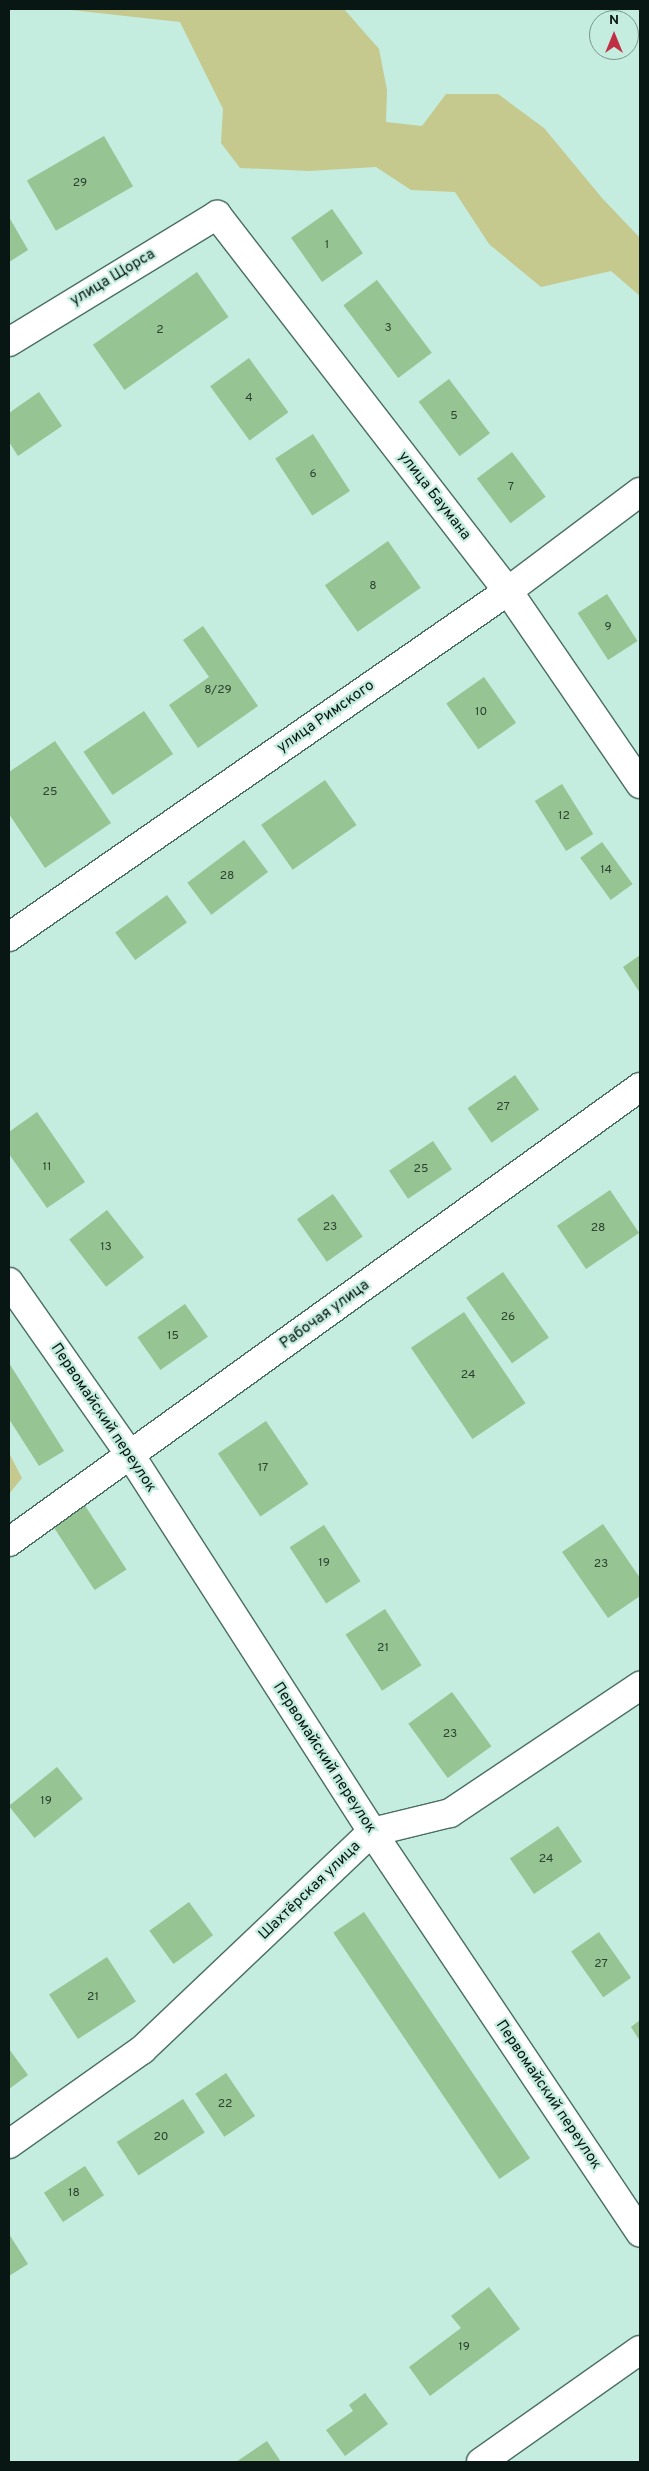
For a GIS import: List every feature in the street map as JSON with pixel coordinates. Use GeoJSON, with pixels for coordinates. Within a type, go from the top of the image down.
{"type":"FeatureCollection","features":[{"type":"Feature","properties":{"kind":"street","name":"улица Щорса"},"geometry":{"type":"LineString","coordinates":[[9,342],[217,215]]}},
{"type":"Feature","properties":{"kind":"street","name":"улица Баумана"},"geometry":{"type":"LineString","coordinates":[[217,215],[508,591],[640,784]]}},
{"type":"Feature","properties":{"kind":"street","name":"улица Римского"},"geometry":{"type":"LineString","coordinates":[[9,937],[508,591],[640,492]]}},
{"type":"Feature","properties":{"kind":"street","name":"Рабочая улица"},"geometry":{"type":"LineString","coordinates":[[9,1542],[131,1456],[640,1087]]}},
{"type":"Feature","properties":{"kind":"street","name":"Первомайский переулок"},"geometry":{"type":"LineString","coordinates":[[9,1282],[131,1456],[372,1832],[640,2233]]}},
{"type":"Feature","properties":{"kind":"street","name":"Шахтёрская улица"},"geometry":{"type":"LineString","coordinates":[[9,2144],[142,2050],[372,1832],[450,1813],[640,1686]]}},
{"type":"Feature","properties":{"kind":"street"},"geometry":{"type":"LineString","coordinates":[[481,2462],[640,2350]]}},
{"type":"Feature","properties":{"kind":"green space"},"geometry":{"type":"Polygon","coordinates":[[[62,9],[344,9],[379,49],[387,90],[386,122],[422,126],[446,94],[498,94],[544,128],[602,198],[640,238],[640,296],[611,271],[541,287],[489,244],[455,192],[411,190],[376,167],[309,171],[240,168],[221,143],[223,109],[180,22],[62,9]]]}},
{"type":"Feature","properties":{"kind":"green space"},"geometry":{"type":"Polygon","coordinates":[[[9,1453],[22,1478],[9,1494],[9,1453]]]}},
{"type":"Feature","properties":{"kind":"building"},"geometry":{"type":"Polygon","coordinates":[[[104,136],[133,186],[56,231],[27,180],[104,136]]]}},
{"type":"Feature","properties":{"kind":"building"},"geometry":{"type":"Polygon","coordinates":[[[332,209],[363,253],[322,282],[291,238],[332,209]]]}},
{"type":"Feature","properties":{"kind":"building"},"geometry":{"type":"Polygon","coordinates":[[[9,217],[28,250],[9,262],[9,217]]]}},
{"type":"Feature","properties":{"kind":"building"},"geometry":{"type":"Polygon","coordinates":[[[197,272],[229,317],[125,390],[93,345],[197,272]]]}},
{"type":"Feature","properties":{"kind":"building"},"geometry":{"type":"Polygon","coordinates":[[[377,280],[432,353],[398,378],[343,305],[377,280]]]}},
{"type":"Feature","properties":{"kind":"building"},"geometry":{"type":"Polygon","coordinates":[[[249,358],[288,412],[250,440],[210,386],[249,358]]]}},
{"type":"Feature","properties":{"kind":"building"},"geometry":{"type":"Polygon","coordinates":[[[449,379],[490,433],[460,456],[419,402],[449,379]]]}},
{"type":"Feature","properties":{"kind":"building"},"geometry":{"type":"Polygon","coordinates":[[[39,392],[62,426],[18,456],[9,442],[9,413],[39,392]]]}},
{"type":"Feature","properties":{"kind":"building"},"geometry":{"type":"Polygon","coordinates":[[[313,434],[350,491],[312,516],[275,459],[313,434]]]}},
{"type":"Feature","properties":{"kind":"building"},"geometry":{"type":"Polygon","coordinates":[[[512,452],[546,497],[511,523],[477,478],[512,452]]]}},
{"type":"Feature","properties":{"kind":"building"},"geometry":{"type":"Polygon","coordinates":[[[388,541],[421,588],[358,632],[325,585],[388,541]]]}},
{"type":"Feature","properties":{"kind":"building"},"geometry":{"type":"Polygon","coordinates":[[[607,594],[637,641],[608,660],[578,613],[607,594]]]}},
{"type":"Feature","properties":{"kind":"building"},"geometry":{"type":"Polygon","coordinates":[[[203,626],[258,706],[198,748],[169,705],[209,677],[183,640],[203,626]]]}},
{"type":"Feature","properties":{"kind":"building"},"geometry":{"type":"Polygon","coordinates":[[[484,677],[516,723],[478,749],[446,703],[484,677]]]}},
{"type":"Feature","properties":{"kind":"building"},"geometry":{"type":"Polygon","coordinates":[[[144,711],[173,754],[113,795],[83,752],[144,711]]]}},
{"type":"Feature","properties":{"kind":"building"},"geometry":{"type":"Polygon","coordinates":[[[55,741],[111,823],[45,868],[9,814],[9,772],[55,741]]]}},
{"type":"Feature","properties":{"kind":"building"},"geometry":{"type":"Polygon","coordinates":[[[325,780],[357,825],[293,870],[261,825],[325,780]]]}},
{"type":"Feature","properties":{"kind":"building"},"geometry":{"type":"Polygon","coordinates":[[[562,784],[593,834],[566,851],[535,801],[562,784]]]}},
{"type":"Feature","properties":{"kind":"building"},"geometry":{"type":"Polygon","coordinates":[[[244,840],[268,872],[211,915],[187,883],[244,840]]]}},
{"type":"Feature","properties":{"kind":"building"},"geometry":{"type":"Polygon","coordinates":[[[602,842],[633,884],[611,900],[580,858],[602,842]]]}},
{"type":"Feature","properties":{"kind":"building"},"geometry":{"type":"Polygon","coordinates":[[[167,895],[187,923],[135,960],[115,933],[167,895]]]}},
{"type":"Feature","properties":{"kind":"building"},"geometry":{"type":"Polygon","coordinates":[[[640,955],[640,993],[623,967],[640,955]]]}},
{"type":"Feature","properties":{"kind":"building"},"geometry":{"type":"Polygon","coordinates":[[[515,1075],[539,1109],[492,1143],[467,1108],[515,1075]]]}},
{"type":"Feature","properties":{"kind":"building"},"geometry":{"type":"Polygon","coordinates":[[[37,1112],[85,1182],[47,1208],[9,1154],[9,1132],[37,1112]]]}},
{"type":"Feature","properties":{"kind":"building"},"geometry":{"type":"Polygon","coordinates":[[[433,1141],[452,1169],[408,1199],[389,1171],[433,1141]]]}},
{"type":"Feature","properties":{"kind":"building"},"geometry":{"type":"Polygon","coordinates":[[[610,1190],[639,1233],[586,1269],[557,1226],[610,1190]]]}},
{"type":"Feature","properties":{"kind":"building"},"geometry":{"type":"Polygon","coordinates":[[[333,1194],[363,1237],[327,1262],[297,1219],[333,1194]]]}},
{"type":"Feature","properties":{"kind":"building"},"geometry":{"type":"Polygon","coordinates":[[[107,1210],[144,1257],[106,1287],[69,1240],[107,1210]]]}},
{"type":"Feature","properties":{"kind":"building"},"geometry":{"type":"Polygon","coordinates":[[[503,1272],[549,1338],[512,1363],[466,1298],[503,1272]]]}},
{"type":"Feature","properties":{"kind":"building"},"geometry":{"type":"Polygon","coordinates":[[[185,1304],[208,1337],[160,1370],[137,1337],[185,1304]]]}},
{"type":"Feature","properties":{"kind":"building"},"geometry":{"type":"Polygon","coordinates":[[[464,1312],[526,1403],[472,1439],[411,1348],[464,1312]]]}},
{"type":"Feature","properties":{"kind":"building"},"geometry":{"type":"Polygon","coordinates":[[[9,1363],[64,1451],[39,1466],[9,1419],[9,1363]]]}},
{"type":"Feature","properties":{"kind":"building"},"geometry":{"type":"Polygon","coordinates":[[[266,1421],[308,1484],[260,1516],[218,1453],[266,1421]]]}},
{"type":"Feature","properties":{"kind":"building"},"geometry":{"type":"Polygon","coordinates":[[[84,1504],[126,1569],[95,1590],[52,1525],[84,1504]]]}},
{"type":"Feature","properties":{"kind":"building"},"geometry":{"type":"Polygon","coordinates":[[[603,1524],[640,1578],[640,1596],[608,1618],[562,1552],[603,1524]]]}},
{"type":"Feature","properties":{"kind":"building"},"geometry":{"type":"Polygon","coordinates":[[[324,1525],[360,1581],[326,1604],[290,1547],[324,1525]]]}},
{"type":"Feature","properties":{"kind":"building"},"geometry":{"type":"Polygon","coordinates":[[[385,1609],[421,1665],[382,1691],[346,1635],[385,1609]]]}},
{"type":"Feature","properties":{"kind":"building"},"geometry":{"type":"Polygon","coordinates":[[[452,1692],[491,1746],[448,1778],[408,1724],[452,1692]]]}},
{"type":"Feature","properties":{"kind":"building"},"geometry":{"type":"Polygon","coordinates":[[[57,1767],[83,1799],[35,1838],[9,1806],[57,1767]]]}},
{"type":"Feature","properties":{"kind":"building"},"geometry":{"type":"Polygon","coordinates":[[[558,1826],[582,1862],[534,1894],[510,1858],[558,1826]]]}},
{"type":"Feature","properties":{"kind":"building"},"geometry":{"type":"Polygon","coordinates":[[[189,1902],[213,1935],[173,1964],[149,1931],[189,1902]]]}},
{"type":"Feature","properties":{"kind":"building"},"geometry":{"type":"Polygon","coordinates":[[[364,1912],[530,2158],[499,2179],[333,1933],[364,1912]]]}},
{"type":"Feature","properties":{"kind":"building"},"geometry":{"type":"Polygon","coordinates":[[[599,1932],[631,1978],[603,1997],[571,1952],[599,1932]]]}},
{"type":"Feature","properties":{"kind":"building"},"geometry":{"type":"Polygon","coordinates":[[[107,1957],[136,2001],[78,2039],[49,1995],[107,1957]]]}},
{"type":"Feature","properties":{"kind":"building"},"geometry":{"type":"Polygon","coordinates":[[[640,2020],[640,2041],[631,2027],[640,2020]]]}},
{"type":"Feature","properties":{"kind":"building"},"geometry":{"type":"Polygon","coordinates":[[[9,2049],[28,2075],[9,2089],[9,2049]]]}},
{"type":"Feature","properties":{"kind":"building"},"geometry":{"type":"Polygon","coordinates":[[[226,2073],[255,2116],[224,2137],[195,2094],[226,2073]]]}},
{"type":"Feature","properties":{"kind":"building"},"geometry":{"type":"Polygon","coordinates":[[[183,2099],[205,2133],[139,2176],[117,2142],[183,2099]]]}},
{"type":"Feature","properties":{"kind":"building"},"geometry":{"type":"Polygon","coordinates":[[[85,2166],[104,2195],[63,2222],[44,2193],[85,2166]]]}},
{"type":"Feature","properties":{"kind":"building"},"geometry":{"type":"Polygon","coordinates":[[[9,2234],[28,2264],[9,2276],[9,2234]]]}},
{"type":"Feature","properties":{"kind":"building"},"geometry":{"type":"Polygon","coordinates":[[[489,2287],[520,2329],[430,2396],[409,2367],[461,2328],[451,2316],[489,2287]]]}},
{"type":"Feature","properties":{"kind":"building"},"geometry":{"type":"Polygon","coordinates":[[[365,2393],[388,2424],[345,2456],[326,2430],[353,2411],[349,2405],[365,2393]]]}},
{"type":"Feature","properties":{"kind":"building"},"geometry":{"type":"Polygon","coordinates":[[[267,2441],[281,2462],[236,2462],[267,2441]]]}}]}
